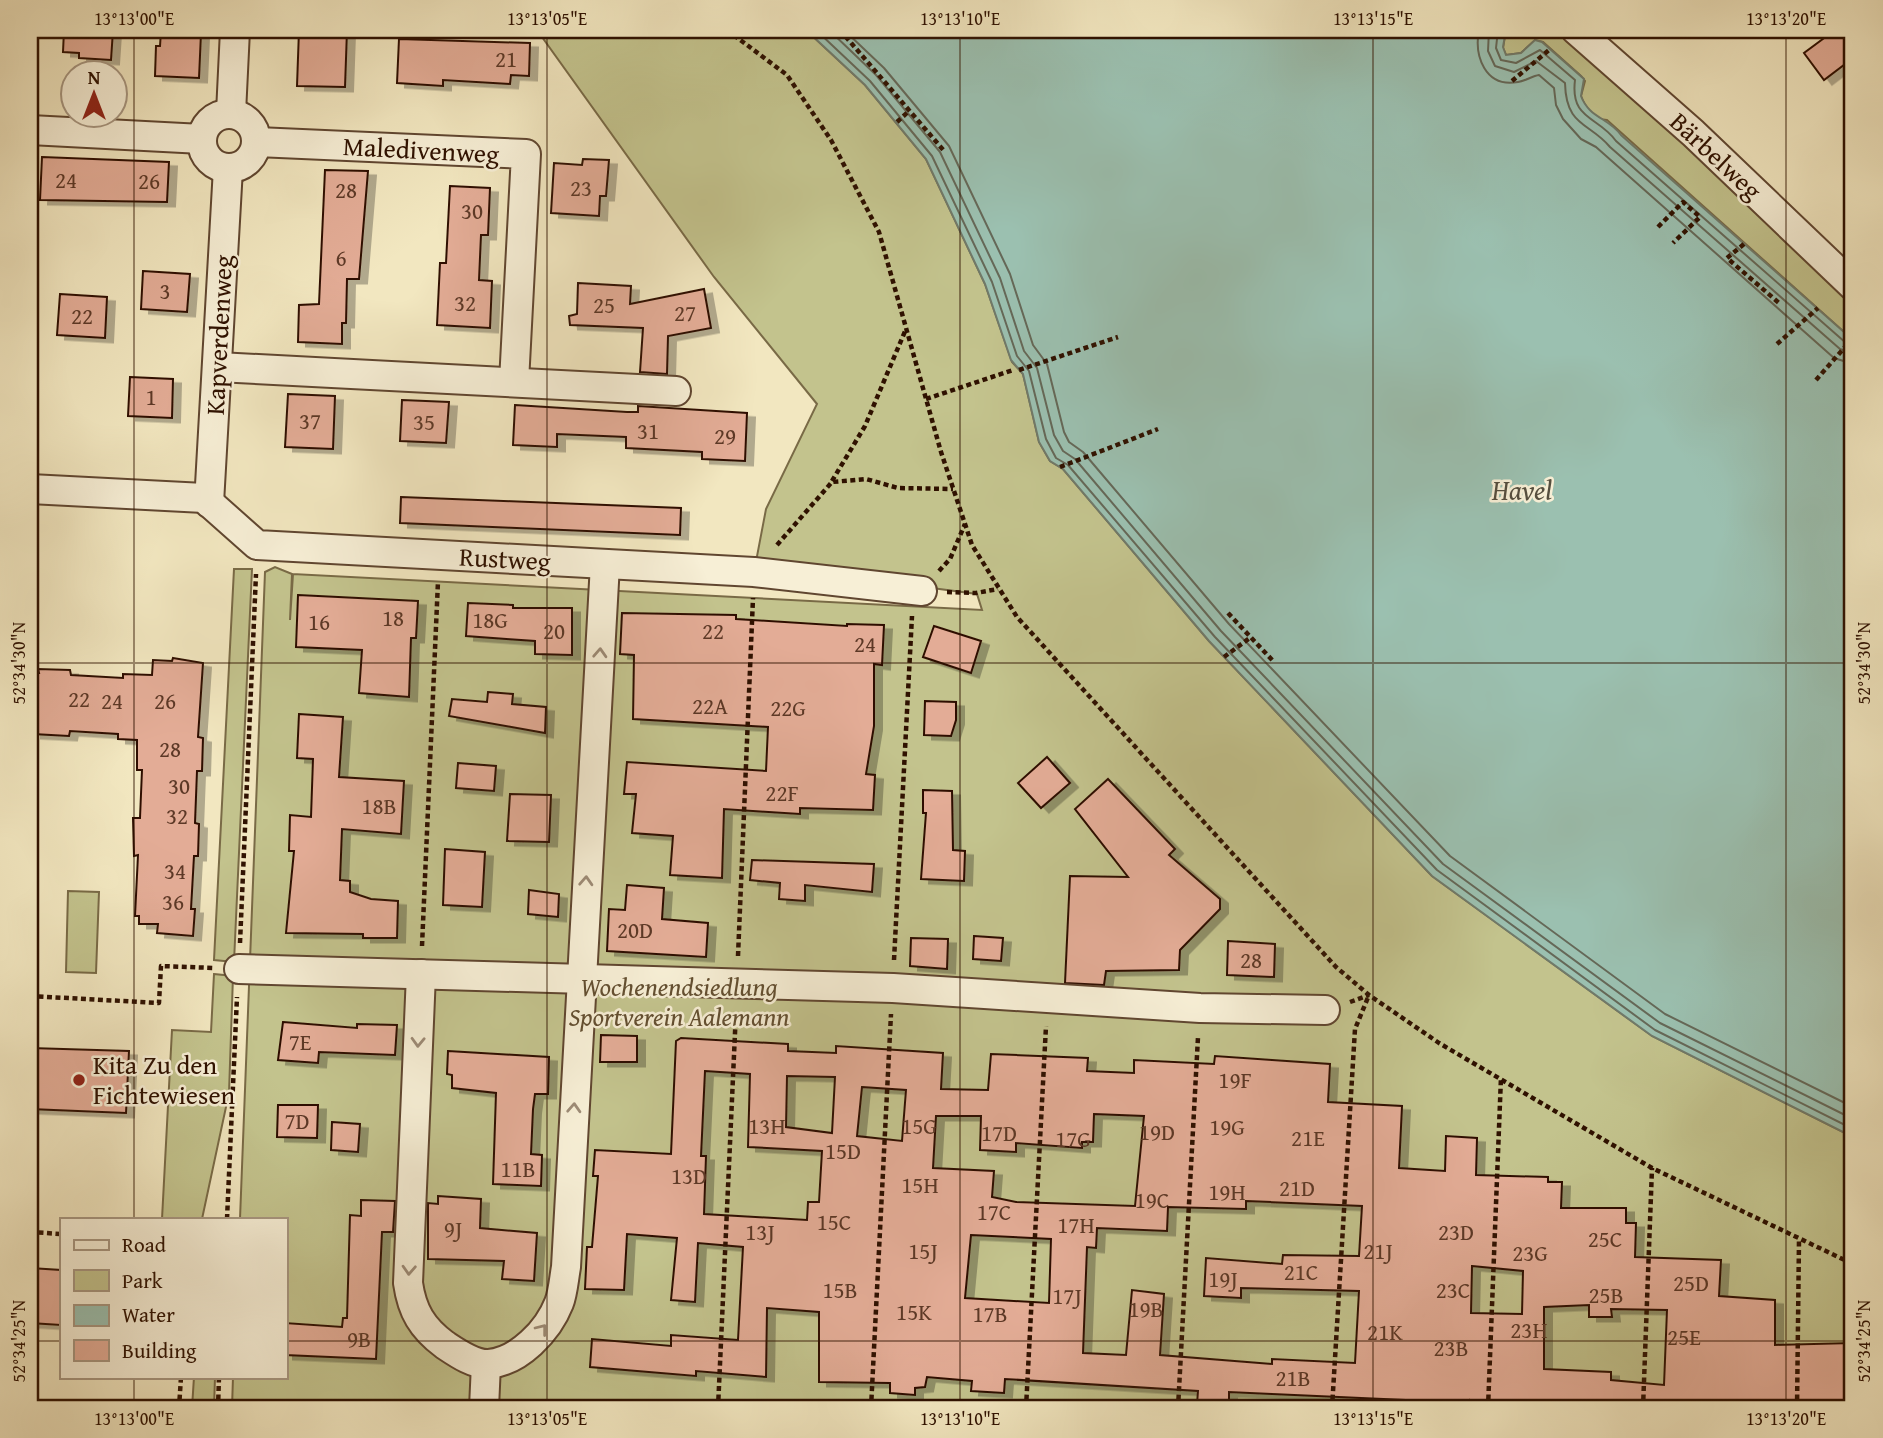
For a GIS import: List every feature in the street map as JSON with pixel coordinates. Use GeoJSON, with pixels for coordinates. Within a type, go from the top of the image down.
{"type":"FeatureCollection","features":[{"type":"Feature","properties":{"kind":"street"},"geometry":{"type":"LineString","coordinates":[[230,113],[235,30]]}},
{"type":"Feature","properties":{"kind":"street","name":"Bärbelweg"},"geometry":{"type":"LineString","coordinates":[[1576,30],[1683,124],[1853,286]]}},
{"type":"Feature","properties":{"kind":"street"},"geometry":{"type":"LineString","coordinates":[[230,113],[241,115],[250,122],[257,142],[248,161],[228,168],[209,159],[202,139],[211,120],[230,113]]}},
{"type":"Feature","properties":{"kind":"street"},"geometry":{"type":"LineString","coordinates":[[30,130],[202,139]]}},
{"type":"Feature","properties":{"kind":"street","name":"Maledivenweg"},"geometry":{"type":"LineString","coordinates":[[257,142],[526,155],[514,382]]}},
{"type":"Feature","properties":{"kind":"street","name":"Kapverdenweg"},"geometry":{"type":"LineString","coordinates":[[209,503],[228,168]]}},
{"type":"Feature","properties":{"kind":"street"},"geometry":{"type":"LineString","coordinates":[[218,367],[676,391]]}},
{"type":"Feature","properties":{"kind":"street"},"geometry":{"type":"LineString","coordinates":[[30,489],[204,498],[257,545]]}},
{"type":"Feature","properties":{"kind":"street","name":"Rustweg"},"geometry":{"type":"LineString","coordinates":[[257,545],[754,572],[918,591]]}},
{"type":"Feature","properties":{"kind":"street"},"geometry":{"type":"LineString","coordinates":[[421,974],[408,1283],[412,1307],[423,1326],[460,1356],[486,1364],[512,1358],[540,1333],[559,1303],[566,1266],[605,564]]}},
{"type":"Feature","properties":{"kind":"street"},"geometry":{"type":"LineString","coordinates":[[239,969],[893,988],[1200,1008],[1325,1010]]}},
{"type":"Feature","properties":{"kind":"street"},"geometry":{"type":"LineString","coordinates":[[484,1408],[486,1364]]}},
{"type":"Feature","properties":{"kind":"path"},"geometry":{"type":"LineString","coordinates":[[727,30],[787,75],[831,140],[879,232],[953,489],[972,545],[998,589],[1017,617],[1336,967],[1369,995],[1439,1044],[1501,1077],[1652,1168],[1853,1264]]}},
{"type":"Feature","properties":{"kind":"path"},"geometry":{"type":"LineString","coordinates":[[840,30],[909,111],[897,122]]}},
{"type":"Feature","properties":{"kind":"path"},"geometry":{"type":"LineString","coordinates":[[840,30],[945,152]]}},
{"type":"Feature","properties":{"kind":"path"},"geometry":{"type":"LineString","coordinates":[[1512,81],[1549,50]]}},
{"type":"Feature","properties":{"kind":"path"},"geometry":{"type":"LineString","coordinates":[[1658,227],[1683,202],[1700,217],[1673,243]]}},
{"type":"Feature","properties":{"kind":"path"},"geometry":{"type":"LineString","coordinates":[[1691,209],[1697,202]]}},
{"type":"Feature","properties":{"kind":"path"},"geometry":{"type":"LineString","coordinates":[[1744,244],[1727,258],[1779,303]]}},
{"type":"Feature","properties":{"kind":"path"},"geometry":{"type":"LineString","coordinates":[[1777,344],[1818,308]]}},
{"type":"Feature","properties":{"kind":"path"},"geometry":{"type":"LineString","coordinates":[[754,572],[832,482],[865,426],[907,327]]}},
{"type":"Feature","properties":{"kind":"path"},"geometry":{"type":"LineString","coordinates":[[926,398],[1118,337]]}},
{"type":"Feature","properties":{"kind":"path"},"geometry":{"type":"LineString","coordinates":[[1816,380],[1852,340]]}},
{"type":"Feature","properties":{"kind":"path"},"geometry":{"type":"LineString","coordinates":[[1060,467],[1158,429]]}},
{"type":"Feature","properties":{"kind":"path"},"geometry":{"type":"LineString","coordinates":[[832,482],[866,479],[898,488],[953,489]]}},
{"type":"Feature","properties":{"kind":"path"},"geometry":{"type":"LineString","coordinates":[[918,591],[950,559],[965,524]]}},
{"type":"Feature","properties":{"kind":"path"},"geometry":{"type":"LineString","coordinates":[[227,1218],[257,545]]}},
{"type":"Feature","properties":{"kind":"path"},"geometry":{"type":"LineString","coordinates":[[421,974],[439,555]]}},
{"type":"Feature","properties":{"kind":"path"},"geometry":{"type":"LineString","coordinates":[[918,591],[976,593],[998,589]]}},
{"type":"Feature","properties":{"kind":"path"},"geometry":{"type":"LineString","coordinates":[[1228,613],[1274,662]]}},
{"type":"Feature","properties":{"kind":"path"},"geometry":{"type":"LineString","coordinates":[[1224,657],[1251,637]]}},
{"type":"Feature","properties":{"kind":"path"},"geometry":{"type":"LineString","coordinates":[[30,996],[159,1003],[161,966],[239,969]]}},
{"type":"Feature","properties":{"kind":"path"},"geometry":{"type":"LineString","coordinates":[[1332,1408],[1354,1029],[1369,995]]}},
{"type":"Feature","properties":{"kind":"path"},"geometry":{"type":"LineString","coordinates":[[1026,1408],[1047,998]]}},
{"type":"Feature","properties":{"kind":"path"},"geometry":{"type":"LineString","coordinates":[[1178,1408],[1200,1008]]}},
{"type":"Feature","properties":{"kind":"path"},"geometry":{"type":"LineString","coordinates":[[1488,1408],[1501,1077]]}},
{"type":"Feature","properties":{"kind":"path"},"geometry":{"type":"LineString","coordinates":[[1643,1408],[1652,1168]]}},
{"type":"Feature","properties":{"kind":"path"},"geometry":{"type":"LineString","coordinates":[[30,1232],[60,1234]]}},
{"type":"Feature","properties":{"kind":"path"},"geometry":{"type":"LineString","coordinates":[[1797,1408],[1799,1240]]}},
{"type":"Feature","properties":{"kind":"path"},"geometry":{"type":"LineString","coordinates":[[179,1408],[181,1378]]}},
{"type":"Feature","properties":{"kind":"path"},"geometry":{"type":"LineString","coordinates":[[218,1408],[219,1378]]}},
{"type":"Feature","properties":{"kind":"green space","name":"Wochenendsiedlung Sportverein Aalemann"},"geometry":{"type":"Polygon","coordinates":[[[537,30],[806,30],[865,85],[926,159],[985,284],[1012,362],[1023,374],[1039,442],[1050,461],[1063,469],[1209,641],[1432,876],[1652,1036],[1853,1137],[1853,1408],[232,1408],[233,1378],[287,1378],[287,1218],[240,1218],[265,572],[275,567],[292,574],[290,620],[293,574],[982,610],[977,594],[909,585],[754,572],[766,509],[817,404],[714,277],[537,30]]]}},
{"type":"Feature","properties":{"kind":"green space"},"geometry":{"type":"Polygon","coordinates":[[[1506,30],[1564,30],[1853,298],[1853,340],[1607,120],[1598,118],[1591,112],[1581,96],[1585,81],[1543,42],[1535,40],[1521,53],[1506,55],[1503,48],[1506,30]]]}},
{"type":"Feature","properties":{"kind":"green space"},"geometry":{"type":"Polygon","coordinates":[[[234,569],[252,569],[234,962],[214,960],[234,569]]]}},
{"type":"Feature","properties":{"kind":"green space"},"geometry":{"type":"Polygon","coordinates":[[[68,891],[99,892],[96,973],[66,972],[68,891]]]}},
{"type":"Feature","properties":{"kind":"green space"},"geometry":{"type":"Polygon","coordinates":[[[214,974],[233,976],[229,1093],[202,1218],[162,1218],[172,1030],[211,1032],[214,974]]]}},
{"type":"Feature","properties":{"kind":"green space"},"geometry":{"type":"Polygon","coordinates":[[[194,1378],[215,1378],[214,1408],[192,1408],[194,1378]]]}},
{"type":"Feature","properties":{"kind":"water","name":"Havel"},"geometry":{"type":"Polygon","coordinates":[[[806,30],[1506,30],[1503,47],[1506,55],[1521,53],[1535,40],[1542,42],[1584,79],[1581,96],[1594,114],[1616,129],[1853,340],[1853,1137],[1652,1036],[1432,876],[1209,641],[1063,469],[1050,461],[1039,442],[1023,374],[1011,360],[985,284],[926,159],[865,85],[806,30]]]}},
{"type":"Feature","properties":{"kind":"building"},"geometry":{"type":"Polygon","coordinates":[[[64,30],[113,30],[111,60],[79,58],[79,53],[63,52],[64,30]]]}},
{"type":"Feature","properties":{"kind":"building"},"geometry":{"type":"Polygon","coordinates":[[[299,30],[347,30],[345,87],[297,86],[299,30]]]}},
{"type":"Feature","properties":{"kind":"building"},"geometry":{"type":"Polygon","coordinates":[[[1835,30],[1844,30],[1853,42],[1853,58],[1824,80],[1804,53],[1835,30]]]}},
{"type":"Feature","properties":{"kind":"building"},"geometry":{"type":"Polygon","coordinates":[[[161,31],[201,33],[199,78],[155,76],[156,46],[160,46],[161,31]]]}},
{"type":"Feature","properties":{"kind":"building"},"geometry":{"type":"Polygon","coordinates":[[[399,39],[530,43],[529,76],[511,75],[510,84],[443,80],[443,86],[397,83],[399,39]]]}},
{"type":"Feature","properties":{"kind":"building"},"geometry":{"type":"Polygon","coordinates":[[[42,157],[169,162],[167,202],[40,200],[42,157]]]}},
{"type":"Feature","properties":{"kind":"building"},"geometry":{"type":"Polygon","coordinates":[[[583,159],[609,160],[606,196],[600,196],[599,216],[551,213],[554,163],[582,165],[583,159]]]}},
{"type":"Feature","properties":{"kind":"building"},"geometry":{"type":"Polygon","coordinates":[[[325,170],[368,171],[359,279],[347,279],[346,323],[342,323],[342,344],[298,342],[299,305],[319,304],[325,170]]]}},
{"type":"Feature","properties":{"kind":"building"},"geometry":{"type":"Polygon","coordinates":[[[450,186],[490,188],[488,235],[481,235],[479,280],[492,281],[490,328],[437,325],[440,263],[446,263],[450,186]]]}},
{"type":"Feature","properties":{"kind":"building"},"geometry":{"type":"Polygon","coordinates":[[[143,271],[190,274],[187,312],[141,309],[143,271]]]}},
{"type":"Feature","properties":{"kind":"building"},"geometry":{"type":"Polygon","coordinates":[[[578,283],[631,286],[630,304],[704,289],[711,328],[668,336],[667,374],[640,372],[643,328],[570,325],[569,316],[577,314],[578,283]]]}},
{"type":"Feature","properties":{"kind":"building"},"geometry":{"type":"Polygon","coordinates":[[[60,294],[107,297],[105,338],[57,335],[60,294]]]}},
{"type":"Feature","properties":{"kind":"building"},"geometry":{"type":"Polygon","coordinates":[[[130,377],[173,379],[172,418],[128,416],[130,377]]]}},
{"type":"Feature","properties":{"kind":"building"},"geometry":{"type":"Polygon","coordinates":[[[288,394],[335,396],[333,449],[285,447],[288,394]]]}},
{"type":"Feature","properties":{"kind":"building"},"geometry":{"type":"Polygon","coordinates":[[[402,400],[449,402],[446,443],[400,441],[402,400]]]}},
{"type":"Feature","properties":{"kind":"building"},"geometry":{"type":"Polygon","coordinates":[[[515,405],[627,412],[638,412],[638,406],[747,413],[745,461],[702,459],[702,452],[626,448],[626,437],[557,434],[557,447],[513,445],[515,405]]]}},
{"type":"Feature","properties":{"kind":"building"},"geometry":{"type":"Polygon","coordinates":[[[401,497],[681,508],[680,535],[400,523],[401,497]]]}},
{"type":"Feature","properties":{"kind":"building"},"geometry":{"type":"Polygon","coordinates":[[[298,595],[418,601],[416,638],[411,638],[409,697],[359,693],[362,650],[296,647],[298,595]]]}},
{"type":"Feature","properties":{"kind":"building"},"geometry":{"type":"Polygon","coordinates":[[[468,603],[513,605],[513,608],[572,608],[572,655],[535,654],[535,641],[466,636],[468,603]]]}},
{"type":"Feature","properties":{"kind":"building"},"geometry":{"type":"Polygon","coordinates":[[[622,613],[736,615],[736,619],[847,626],[884,625],[882,665],[874,664],[874,726],[866,774],[875,775],[873,810],[800,808],[800,814],[724,809],[722,878],[670,875],[673,836],[632,833],[636,794],[624,794],[627,762],[766,771],[768,727],[633,719],[634,655],[620,654],[622,613]]]}},
{"type":"Feature","properties":{"kind":"building"},"geometry":{"type":"Polygon","coordinates":[[[934,626],[981,641],[971,673],[923,657],[934,626]]]}},
{"type":"Feature","properties":{"kind":"building"},"geometry":{"type":"Polygon","coordinates":[[[173,658],[203,663],[198,737],[203,738],[202,771],[197,771],[195,823],[199,824],[198,856],[194,856],[191,909],[195,909],[193,936],[157,933],[158,924],[139,924],[139,916],[135,916],[138,855],[134,856],[133,818],[140,818],[142,770],[137,770],[137,740],[118,739],[118,734],[70,731],[69,736],[33,734],[33,729],[30,728],[30,673],[39,673],[38,669],[70,670],[71,675],[123,678],[123,674],[152,675],[153,660],[172,661],[173,658]]]}},
{"type":"Feature","properties":{"kind":"building"},"geometry":{"type":"Polygon","coordinates":[[[488,692],[513,694],[512,704],[546,707],[545,733],[449,716],[452,699],[487,702],[488,692]]]}},
{"type":"Feature","properties":{"kind":"building"},"geometry":{"type":"Polygon","coordinates":[[[925,701],[956,702],[956,720],[951,736],[924,735],[925,701]]]}},
{"type":"Feature","properties":{"kind":"building"},"geometry":{"type":"Polygon","coordinates":[[[299,714],[343,717],[339,777],[404,781],[401,834],[342,829],[340,880],[350,881],[350,892],[371,899],[398,901],[397,938],[363,938],[363,934],[286,933],[294,851],[289,851],[290,815],[311,817],[313,759],[297,758],[299,714]]]}},
{"type":"Feature","properties":{"kind":"building"},"geometry":{"type":"Polygon","coordinates":[[[1047,757],[1070,783],[1041,808],[1018,783],[1047,757]]]}},
{"type":"Feature","properties":{"kind":"building"},"geometry":{"type":"Polygon","coordinates":[[[458,763],[496,766],[494,791],[456,788],[458,763]]]}},
{"type":"Feature","properties":{"kind":"building"},"geometry":{"type":"Polygon","coordinates":[[[1108,779],[1175,849],[1169,855],[1220,899],[1220,909],[1180,950],[1179,970],[1106,971],[1104,985],[1065,983],[1070,876],[1128,877],[1075,809],[1108,779]]]}},
{"type":"Feature","properties":{"kind":"building"},"geometry":{"type":"Polygon","coordinates":[[[923,790],[952,791],[953,850],[965,851],[964,881],[921,879],[926,813],[923,813],[923,790]]]}},
{"type":"Feature","properties":{"kind":"building"},"geometry":{"type":"Polygon","coordinates":[[[510,794],[551,795],[549,842],[507,841],[510,794]]]}},
{"type":"Feature","properties":{"kind":"building"},"geometry":{"type":"Polygon","coordinates":[[[445,849],[485,852],[482,907],[443,905],[445,849]]]}},
{"type":"Feature","properties":{"kind":"building"},"geometry":{"type":"Polygon","coordinates":[[[752,860],[874,864],[872,892],[805,885],[805,901],[779,899],[780,883],[750,880],[752,860]]]}},
{"type":"Feature","properties":{"kind":"building"},"geometry":{"type":"Polygon","coordinates":[[[627,885],[664,888],[662,919],[708,923],[706,957],[607,951],[609,909],[625,910],[627,885]]]}},
{"type":"Feature","properties":{"kind":"building"},"geometry":{"type":"Polygon","coordinates":[[[529,890],[559,894],[558,917],[528,914],[529,890]]]}},
{"type":"Feature","properties":{"kind":"building"},"geometry":{"type":"Polygon","coordinates":[[[974,936],[1003,938],[1001,961],[973,959],[974,936]]]}},
{"type":"Feature","properties":{"kind":"building"},"geometry":{"type":"Polygon","coordinates":[[[911,938],[948,939],[947,969],[910,966],[911,938]]]}},
{"type":"Feature","properties":{"kind":"building"},"geometry":{"type":"Polygon","coordinates":[[[1228,941],[1275,944],[1274,977],[1227,975],[1228,941]]]}},
{"type":"Feature","properties":{"kind":"building"},"geometry":{"type":"Polygon","coordinates":[[[283,1022],[357,1028],[357,1024],[397,1025],[395,1055],[319,1052],[318,1063],[278,1060],[283,1022]]]}},
{"type":"Feature","properties":{"kind":"building"},"geometry":{"type":"Polygon","coordinates":[[[601,1035],[637,1036],[637,1062],[600,1062],[601,1035]]]}},
{"type":"Feature","properties":{"kind":"building"},"geometry":{"type":"Polygon","coordinates":[[[681,1038],[788,1044],[788,1051],[836,1053],[836,1046],[943,1053],[941,1089],[988,1090],[991,1054],[1088,1058],[1087,1071],[1134,1073],[1134,1060],[1214,1064],[1215,1056],[1330,1064],[1328,1102],[1402,1106],[1399,1168],[1445,1171],[1446,1136],[1477,1138],[1476,1175],[1548,1177],[1548,1182],[1562,1182],[1561,1208],[1626,1208],[1626,1223],[1636,1223],[1635,1257],[1721,1260],[1719,1296],[1775,1300],[1775,1345],[1853,1343],[1853,1408],[1519,1408],[1470,1400],[1470,1406],[1437,1405],[1428,1401],[1229,1392],[1229,1407],[1197,1404],[1198,1391],[1005,1379],[1004,1393],[971,1391],[972,1381],[927,1377],[925,1387],[915,1388],[915,1395],[890,1393],[890,1383],[819,1382],[819,1312],[767,1308],[766,1377],[696,1371],[696,1376],[590,1367],[592,1339],[671,1346],[671,1335],[738,1340],[743,1247],[698,1243],[695,1302],[671,1300],[677,1238],[627,1234],[624,1290],[585,1289],[587,1247],[592,1247],[598,1176],[593,1176],[595,1150],[671,1154],[676,1041],[681,1038]],[[705,1071],[701,1156],[706,1156],[704,1214],[807,1220],[808,1202],[819,1202],[822,1151],[748,1147],[750,1074],[705,1071]],[[787,1076],[786,1127],[832,1133],[835,1077],[787,1076]],[[862,1087],[857,1136],[902,1141],[906,1090],[862,1087]],[[1094,1114],[1093,1142],[1082,1142],[1082,1148],[1016,1143],[1016,1152],[980,1150],[981,1116],[936,1116],[933,1168],[994,1171],[992,1197],[1016,1202],[1135,1206],[1144,1116],[1094,1114]],[[1246,1201],[1246,1209],[1168,1207],[1167,1231],[1097,1228],[1096,1248],[1087,1247],[1083,1353],[1126,1355],[1132,1290],[1164,1294],[1160,1355],[1272,1364],[1272,1359],[1355,1363],[1359,1291],[1241,1288],[1241,1298],[1204,1296],[1206,1258],[1282,1264],[1283,1255],[1359,1256],[1362,1206],[1246,1201]],[[971,1235],[965,1298],[1049,1303],[1051,1239],[971,1235]],[[1472,1266],[1471,1313],[1522,1314],[1523,1271],[1472,1266]],[[1589,1305],[1544,1307],[1544,1369],[1611,1372],[1611,1380],[1664,1385],[1667,1310],[1611,1309],[1612,1317],[1589,1317],[1589,1305]]]}},
{"type":"Feature","properties":{"kind":"building","name":"Kita Zu den Fichtewiesen"},"geometry":{"type":"Polygon","coordinates":[[[30,1048],[129,1051],[126,1113],[30,1109],[30,1048]]]}},
{"type":"Feature","properties":{"kind":"building"},"geometry":{"type":"Polygon","coordinates":[[[448,1051],[549,1057],[548,1094],[535,1094],[533,1109],[531,1154],[542,1155],[541,1186],[493,1184],[496,1093],[452,1088],[452,1075],[447,1074],[448,1051]]]}},
{"type":"Feature","properties":{"kind":"building"},"geometry":{"type":"Polygon","coordinates":[[[278,1105],[318,1105],[317,1138],[277,1137],[278,1105]]]}},
{"type":"Feature","properties":{"kind":"building"},"geometry":{"type":"Polygon","coordinates":[[[332,1122],[360,1124],[358,1152],[331,1150],[332,1122]]]}},
{"type":"Feature","properties":{"kind":"building"},"geometry":{"type":"Polygon","coordinates":[[[438,1196],[481,1199],[480,1228],[537,1233],[534,1281],[502,1279],[504,1261],[428,1259],[428,1203],[438,1204],[438,1196]]]}},
{"type":"Feature","properties":{"kind":"building"},"geometry":{"type":"Polygon","coordinates":[[[361,1200],[395,1201],[393,1232],[382,1232],[376,1359],[287,1355],[287,1323],[342,1327],[343,1318],[347,1318],[350,1215],[361,1216],[361,1200]]]}},
{"type":"Feature","properties":{"kind":"building"},"geometry":{"type":"Polygon","coordinates":[[[30,1268],[60,1270],[60,1325],[30,1323],[30,1268]]]}},
{"type":"Feature","properties":{"kind":"place","name":"Kita Zu den Fichtewiesen"},"geometry":{"type":"Point","coordinates":[79,1080]}}]}
